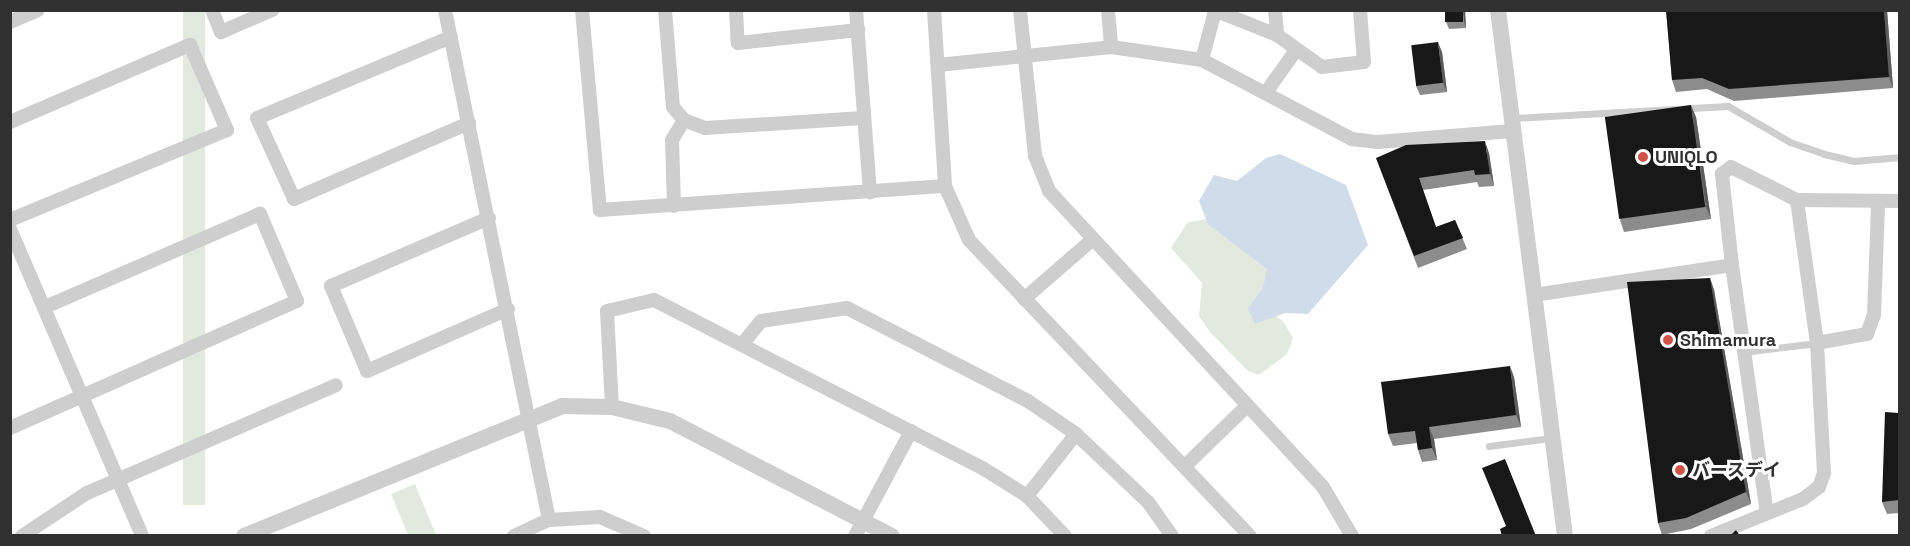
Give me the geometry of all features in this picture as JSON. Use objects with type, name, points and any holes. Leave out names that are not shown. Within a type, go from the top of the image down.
[{"type":"street","points":[[10,22],[38,10]]},
{"type":"street","points":[[212,10],[221,32],[272,10]]},
{"type":"street","points":[[446,10],[549,520]]},
{"type":"street","points":[[582,10],[600,210],[945,186]]},
{"type":"street","points":[[665,10],[673,106],[684,120],[705,128],[864,118]]},
{"type":"street","points":[[736,10],[738,43],[858,30]]},
{"type":"street","points":[[856,10],[870,192]]},
{"type":"street","points":[[934,10],[945,186],[969,240],[1250,536]]},
{"type":"street","points":[[1020,10],[1035,156],[1049,191],[1323,487],[1352,536]]},
{"type":"street","points":[[1108,10],[1111,47]]},
{"type":"street","points":[[1275,10],[1277,34]]},
{"type":"street","points":[[1202,60],[1214,11],[1277,34],[1322,67],[1364,62],[1360,10]]},
{"type":"street","points":[[1498,10],[1565,536]]},
{"type":"street","points":[[451,37],[257,118],[294,199],[469,123]]},
{"type":"street","points":[[10,122],[190,45],[227,130],[10,220]]},
{"type":"street","points":[[938,65],[1111,47],[1202,60],[1267,91],[1352,139],[1378,142],[1511,125]]},
{"type":"street","points":[[1267,91],[1296,50]]},
{"type":"street","points":[[674,206],[672,140],[684,120]]},
{"type":"street","points":[[1767,513],[1743,352],[1722,174],[1741,168],[1797,200],[1878,204],[1899,201]]},
{"type":"street","points":[[1711,536],[1803,499],[1822,480],[1826,448],[1817,343],[1797,200]]},
{"type":"street","points":[[1817,343],[1867,334],[1874,315],[1878,204]]},
{"type":"street","points":[[10,428],[82,393],[297,301],[260,214],[45,307]]},
{"type":"street","points":[[489,218],[331,286],[368,371],[508,309]]},
{"type":"street","points":[[10,230],[142,536]]},
{"type":"street","points":[[1024,299],[1093,239]]},
{"type":"street","points":[[1533,295],[1732,265]]},
{"type":"street","points":[[612,407],[607,311],[654,300],[744,342],[1027,496],[1065,536]]},
{"type":"street","points":[[744,342],[761,321],[847,308],[1028,401],[1077,434],[1148,502],[1172,536]]},
{"type":"street","points":[[22,536],[43,517],[118,480],[336,385]]},
{"type":"street","points":[[244,536],[529,416],[562,406],[612,407],[670,421],[859,528],[892,536]]},
{"type":"street","points":[[1185,466],[1247,406]]},
{"type":"street","points":[[859,528],[911,431]]},
{"type":"street","points":[[1027,496],[1077,434]]},
{"type":"street","points":[[514,536],[549,520],[600,517],[644,536]]},
{"type":"lane","points":[[1511,125],[1728,106],[1790,142],[1824,154],[1854,161],[1899,157]]},
{"type":"lane","points":[[1743,352],[1817,343]]},
{"type":"lane","points":[[1489,446],[1551,438]]},
{"type":"shaded area","points":[[183,11],[205,11],[205,505],[183,505]]},
{"type":"shaded area","points":[[1280,154],[1346,185],[1368,245],[1308,314],[1285,313],[1255,324],[1248,308],[1263,288],[1267,269],[1208,224],[1199,201],[1214,175],[1237,181],[1266,158]]},
{"type":"shaded area","points":[[1210,218],[1256,249],[1272,274],[1262,307],[1283,321],[1293,338],[1287,354],[1259,375],[1248,371],[1210,332],[1199,316],[1202,283],[1171,248],[1187,223]]},
{"type":"shaded area","points":[[415,484],[436,535],[408,535],[391,494]]},
{"type":"building","points":[[1445,10],[1463,10],[1463,22],[1445,22]]},
{"type":"building","points":[[1666,10],[1884,10],[1889,77],[1729,89],[1702,78],[1672,80]]},
{"type":"building","points":[[1438,42],[1443,83],[1416,86],[1411,45]]},
{"type":"building","points":[[1691,105],[1705,207],[1619,219],[1605,117]]},
{"type":"building","points":[[1485,141],[1490,174],[1475,175],[1474,170],[1419,178],[1436,227],[1455,220],[1463,238],[1414,256],[1376,158],[1406,145]]},
{"type":"building","points":[[1710,278],[1746,492],[1686,518],[1658,523],[1627,282]]},
{"type":"building","points":[[1510,366],[1516,415],[1429,427],[1432,448],[1418,450],[1415,431],[1388,434],[1381,382]]},
{"type":"building","points":[[1885,412],[1899,413],[1899,500],[1882,502]]},
{"type":"building","points":[[1505,459],[1536,536],[1502,536],[1500,529],[1506,526],[1482,468]]},
{"type":"building","points":[[1736,530],[1740,536],[1730,536]]},
{"type":"place","name":"UNIQLO","points":[[1643,157]]},
{"type":"place","name":"Shimamura","points":[[1668,340]]},
{"type":"place","name":"バースデイ","points":[[1680,470]]}]
